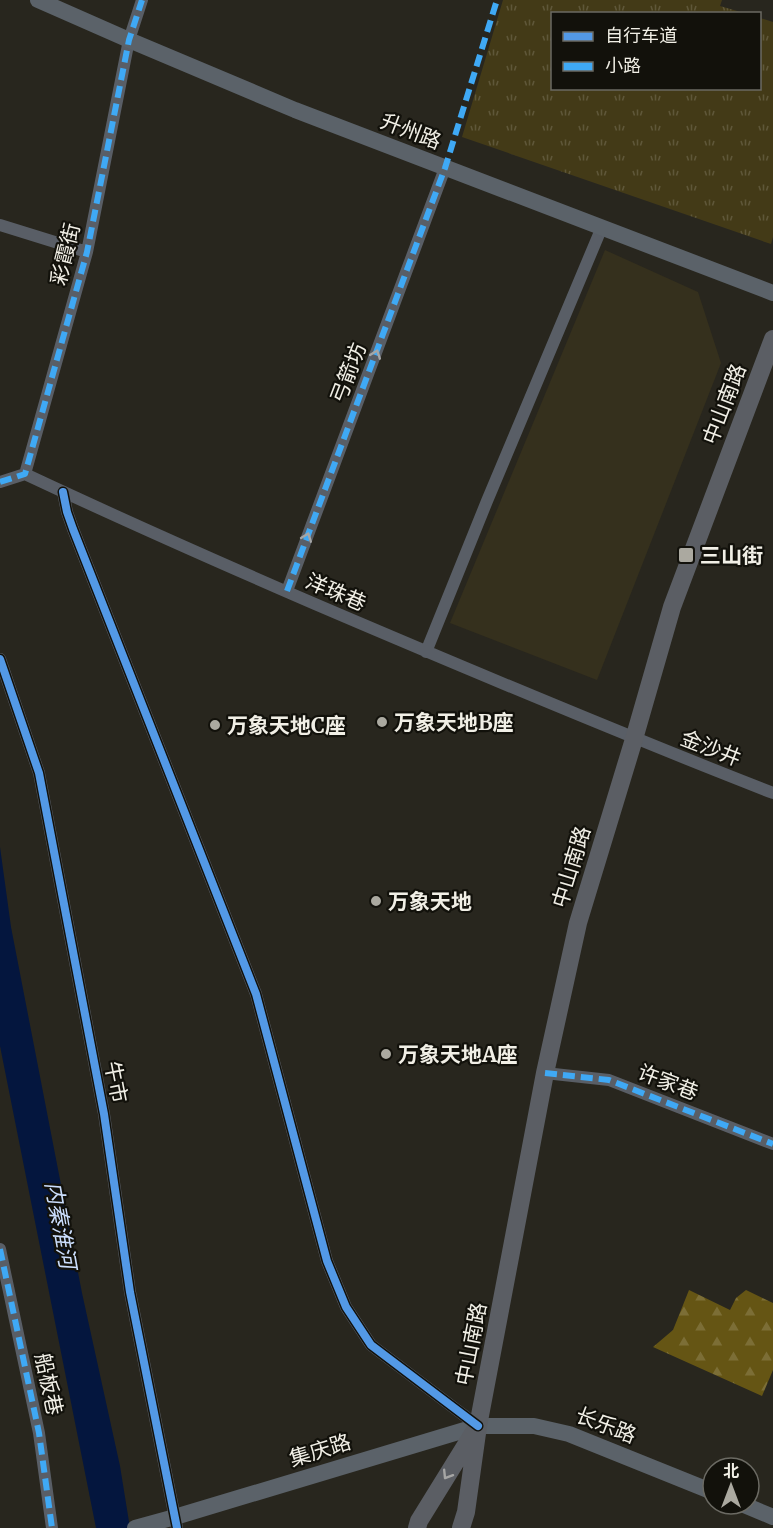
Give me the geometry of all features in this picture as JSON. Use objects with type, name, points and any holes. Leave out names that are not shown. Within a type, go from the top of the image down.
[{"type":"main road","name":"升州路","points":[[38,0],[295,110],[773,293]]},
{"type":"main road","name":"中山南路","points":[[462,1528],[478,1426],[545,1073],[578,922],[672,607],[773,339]]},
{"type":"main road","name":"中山南路","points":[[417,1528],[419,1521],[478,1426]]},
{"type":"main road","name":"长乐路","points":[[478,1426],[534,1426],[569,1434],[701,1487]]},
{"type":"main road","name":"集庆路","points":[[135,1528],[176,1523],[478,1426]]},
{"type":"street","name":"彩霞街","points":[[25,474],[87,252],[129,40],[142,0]]},
{"type":"street","name":"弓箭坊","points":[[287,591],[445,168]]},
{"type":"street","points":[[0,225],[87,252]]},
{"type":"street","points":[[426,652],[602,227]]},
{"type":"street","points":[[0,482],[25,474]]},
{"type":"street","name":"洋珠巷","points":[[25,474],[110,514],[426,652],[634,739]]},
{"type":"street","points":[[63,492],[73,529],[256,994],[327,1261],[346,1307],[371,1345],[478,1426]]},
{"type":"street","name":"牛市","points":[[0,659],[39,773],[104,1114],[130,1292],[176,1523]]},
{"type":"street","name":"金沙井","points":[[634,739],[773,793]]},
{"type":"street","name":"许家巷","points":[[545,1073],[609,1080],[773,1144]]},
{"type":"street","name":"船板巷","points":[[0,1249],[39,1432],[52,1528]]},
{"type":"shaded area","points":[[605,250],[698,292],[721,363],[597,680],[450,623]]},
{"type":"green space","points":[[503,0],[722,0],[720,6],[741,12],[551,12],[551,90],[761,90],[761,18],[773,22],[773,237],[771,244],[462,137]]},
{"type":"green space","points":[[689,1290],[730,1310],[736,1298],[746,1290],[773,1303],[773,1370],[762,1396],[653,1347],[673,1330]]},
{"type":"water","name":"内秦淮河","points":[[0,847],[11,927],[82,1293],[120,1466],[130,1528],[96,1528],[0,1046]]},
{"type":"marked path","points":[[0,482],[25,474],[87,252],[129,40],[142,0]]},
{"type":"marked path","points":[[287,591],[445,168],[497,0]]},
{"type":"marked path","points":[[545,1073],[609,1080],[773,1144]]},
{"type":"marked path","points":[[0,1249],[39,1433],[52,1528]]},
{"type":"cycle path","points":[[63,492],[73,529],[256,994],[327,1261],[346,1307],[371,1345],[478,1426]]},
{"type":"cycle path","points":[[0,659],[39,773],[104,1114],[130,1292],[177,1528]]},
{"type":"place","name":"三山街","points":[[686,555]]},
{"type":"place","name":"万象天地B座","points":[[382,722]]},
{"type":"place","name":"万象天地C座","points":[[215,725]]},
{"type":"place","name":"万象天地","points":[[376,901]]},
{"type":"place","name":"万象天地A座","points":[[386,1054]]}]
